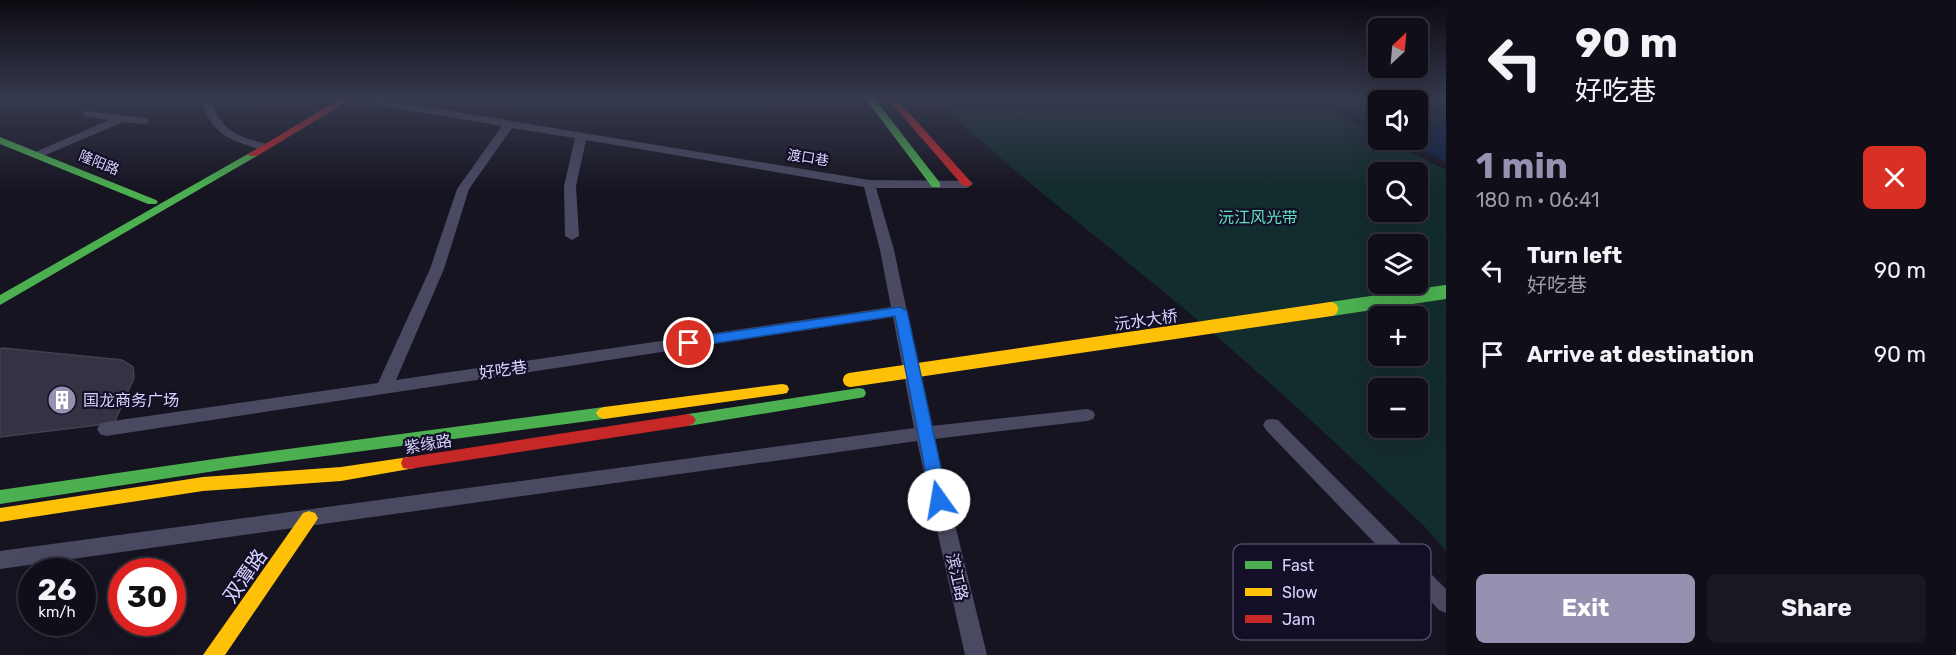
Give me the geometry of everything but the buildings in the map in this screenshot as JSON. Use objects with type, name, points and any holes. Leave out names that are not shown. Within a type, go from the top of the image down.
[{"type":"main road","points":[[0,301],[287,129]]},
{"type":"main road","points":[[0,287],[152,202],[292,129]]},
{"type":"main road","points":[[893,129],[936,185]]},
{"type":"main road","points":[[918,129],[967,184]]},
{"type":"main road","name":"隆阳路","points":[[0,140],[152,202]]},
{"type":"main road","name":"沅水大桥","points":[[844,380],[1446,292]]},
{"type":"main road","name":"沅水大桥","points":[[859,393],[1446,304]]},
{"type":"main road","name":"紫缘路","points":[[0,497],[240,461],[791,388]]},
{"type":"main road","name":"紫缘路","points":[[0,515],[203,484],[341,474],[859,393]]},
{"type":"main road","name":"双潭路","points":[[213,655],[309,518]]},
{"type":"street","points":[[37,155],[98,129]]},
{"type":"street","points":[[221,129],[227,136],[261,145]]},
{"type":"street","points":[[384,388],[437,269],[463,189],[505,129]]},
{"type":"street","name":"渡口巷","points":[[536,129],[869,184],[967,184]]},
{"type":"street","points":[[572,236],[570,186],[581,136]]},
{"type":"street","name":"滨江路","points":[[869,184],[878,207],[924,434],[976,655]]},
{"type":"street","name":"好吃巷","points":[[106,429],[900,311]]},
{"type":"street","points":[[0,560],[924,434],[1087,415]]},
{"type":"street","points":[[1272,424],[1389,544]]},
{"type":"street","points":[[1431,588],[1446,603]]},
{"type":"green space","name":"沅江风光带","points":[[967,129],[1365,129],[1368,130],[1368,150],[1407,150],[1446,170],[1446,551],[1424,526],[1296,407],[1164,292]]},
{"type":"water","points":[[1428,129],[1446,129],[1446,162],[1422,150],[1428,150]]},
{"type":"traffic: fast","points":[[893,129],[936,185]]},
{"type":"traffic: fast","points":[[0,140],[152,202]]},
{"type":"traffic: fast","points":[[0,301],[253,154]]},
{"type":"traffic: fast","points":[[1331,309],[1446,292]]},
{"type":"traffic: fast","points":[[688,420],[859,393]]},
{"type":"traffic: fast","points":[[0,497],[228,463],[604,413]]},
{"type":"traffic: slow","points":[[850,380],[1331,309]]},
{"type":"traffic: slow","points":[[604,413],[782,389]]},
{"type":"traffic: slow","points":[[0,515],[203,484],[341,474],[409,463]]},
{"type":"traffic: slow","points":[[213,655],[309,518]]},
{"type":"traffic: jam","points":[[253,154],[297,129]]},
{"type":"traffic: jam","points":[[918,129],[967,184]]},
{"type":"traffic: jam","points":[[409,463],[688,420]]},
{"type":"place","name":"国龙商务广场","points":[[62,400]]},
{"type":"route","points":[[689,343],[900,311],[939,500]]}]
